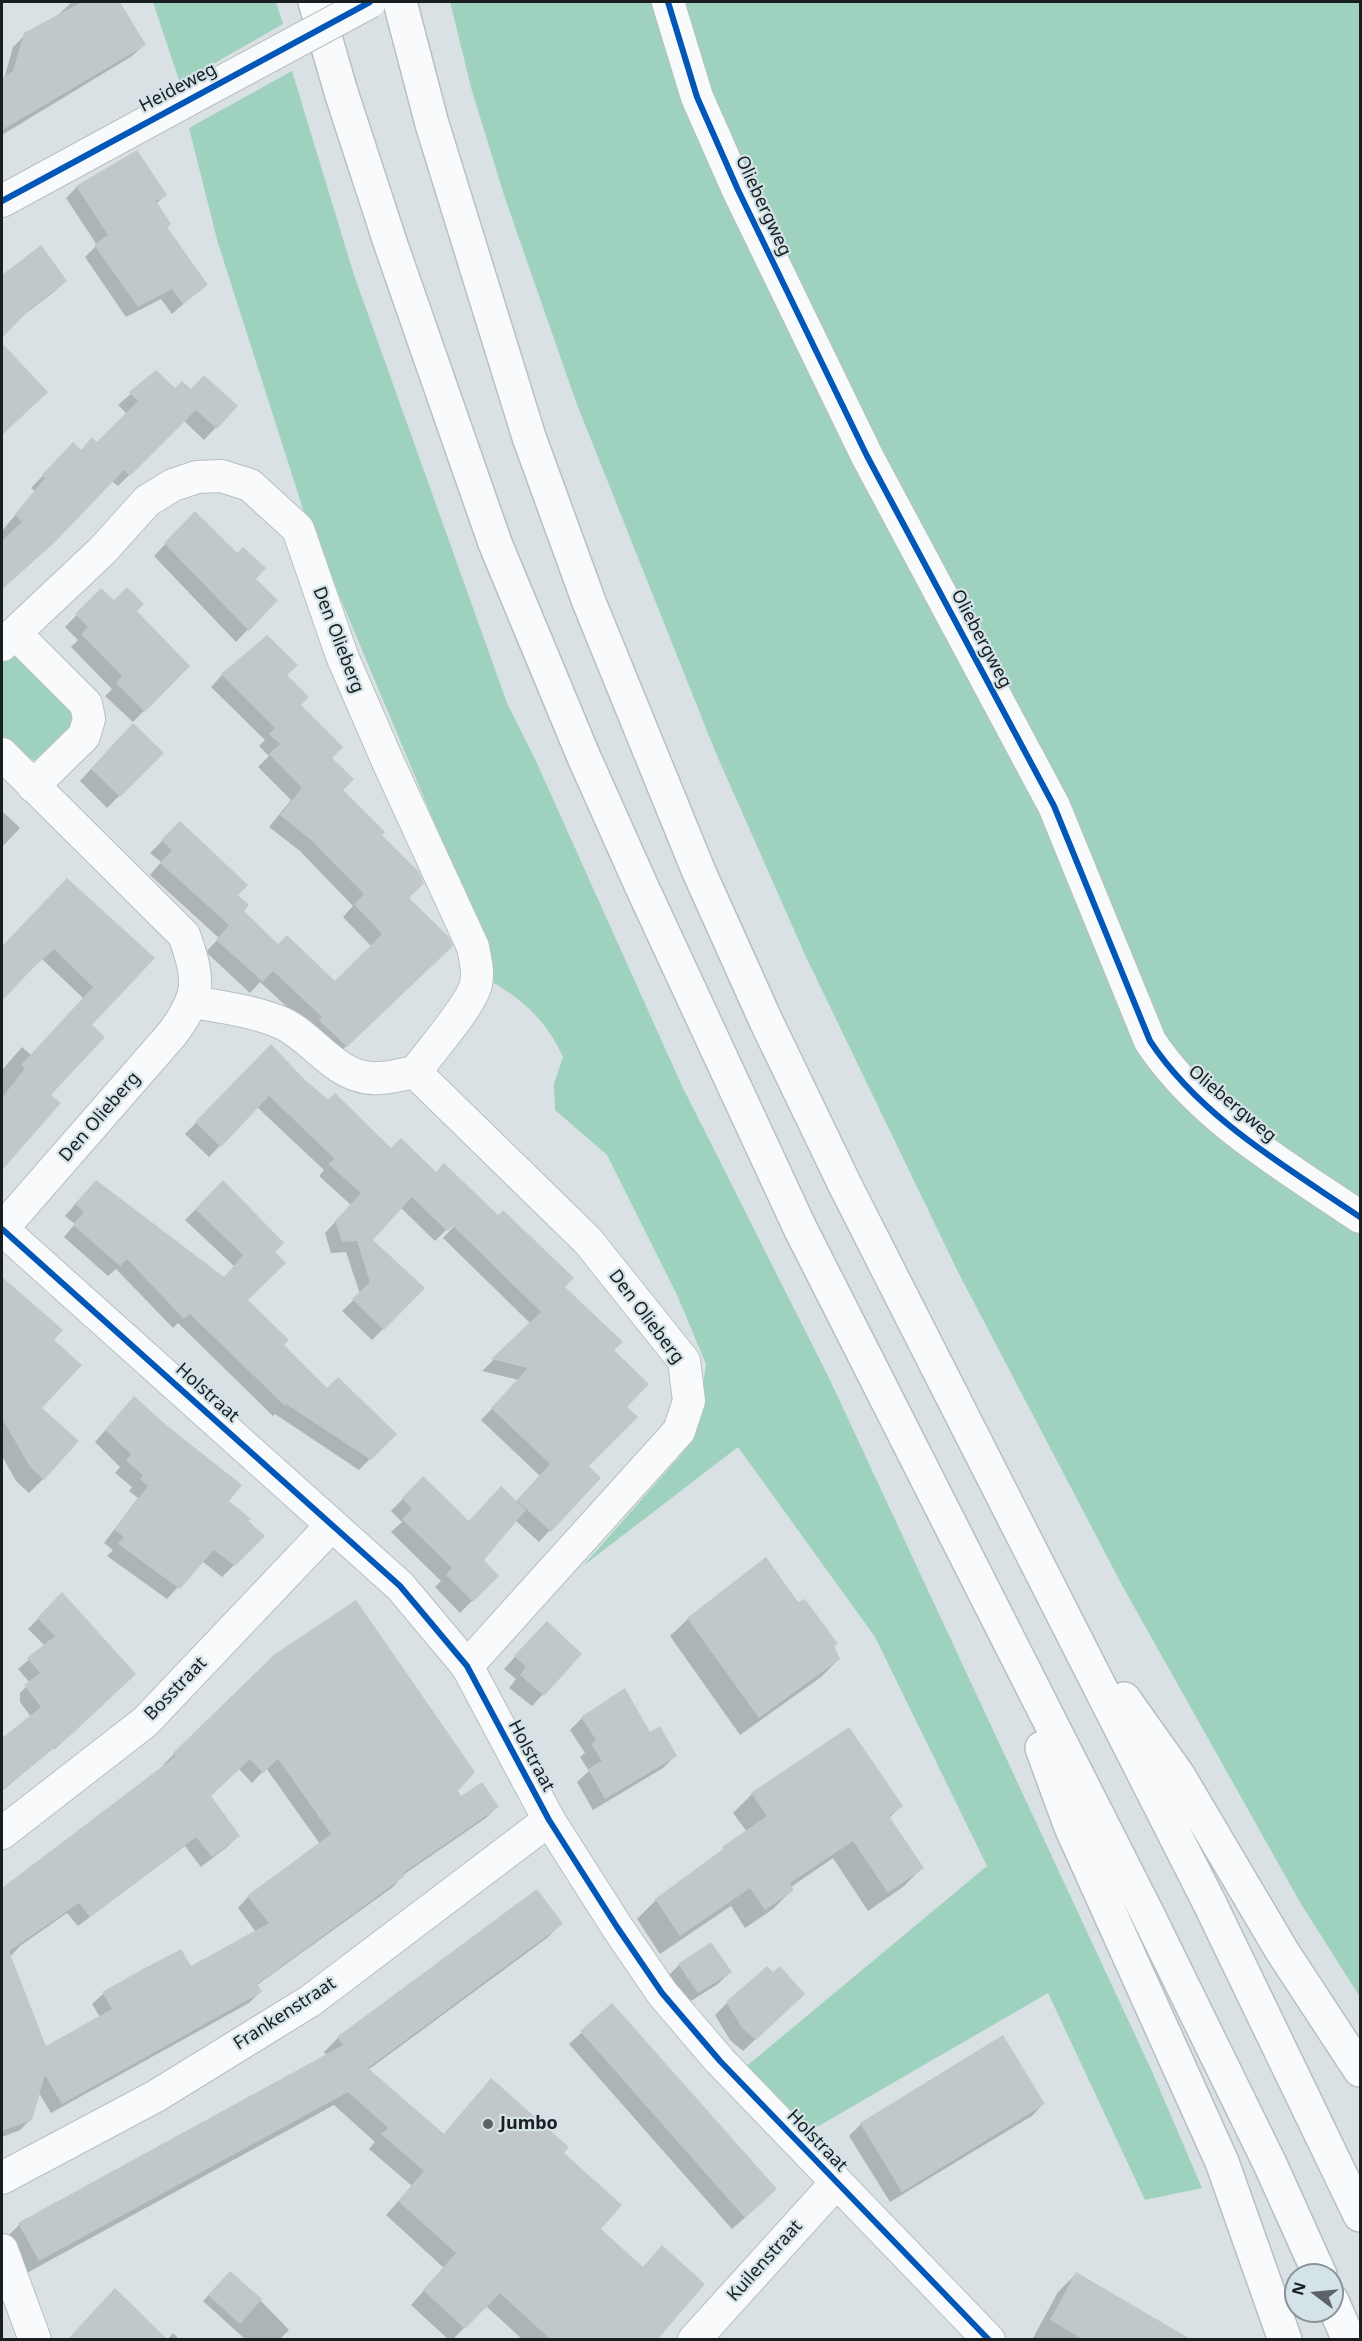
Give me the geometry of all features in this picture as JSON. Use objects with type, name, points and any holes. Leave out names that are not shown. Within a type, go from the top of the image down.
[{"type":"highway","points":[[315,2],[380,212],[495,543],[579,744],[689,990],[800,1228],[1147,1913],[1270,2164],[1315,2263]]},
{"type":"highway","points":[[400,2],[432,124],[528,437],[588,602],[699,872],[815,1123],[919,1335],[1210,1904],[1360,2215]]},
{"type":"highway","points":[[986,1598],[1071,1827],[1222,2162],[1285,2340]]},
{"type":"highway","points":[[1058,1608],[1178,1775],[1282,1951],[1360,2070]]},
{"type":"highway","points":[[1342,2323],[1349,2340]]},
{"type":"street","name":"Heideweg","points":[[2,201],[370,2]]},
{"type":"street","name":"Oliebergweg","points":[[668,2],[696,97],[738,190],[867,456],[1054,806],[1150,1041],[1167,1066],[1202,1103],[1271,1156],[1360,1217]]},
{"type":"street","name":"Den Olieberg","points":[[33,786],[84,736],[89,719],[86,704],[8,639],[102,550],[147,501],[173,484],[197,477],[221,476],[250,485],[298,529],[342,656],[473,947],[478,972],[476,986],[469,1000],[415,1072],[588,1242],[684,1361],[688,1401],[679,1431],[467,1666]]},
{"type":"street","name":"Den Olieberg","points":[[2,754],[184,935],[194,963],[196,985],[188,1014],[2,1229]]},
{"type":"street","points":[[193,1002],[237,1010],[281,1023],[300,1034],[336,1066],[351,1073],[377,1079],[415,1072]]},
{"type":"street","name":"Holstraat","points":[[2,1229],[400,1586],[467,1666],[549,1820],[617,1927],[663,1993],[720,2061],[989,2340]]},
{"type":"street","name":"Bosstraat","points":[[2,1833],[145,1722],[332,1525]]},
{"type":"street","name":"Frankenstraat","points":[[2,2178],[156,2096],[310,2001],[549,1820]]},
{"type":"street","name":"Kuilenstraat","points":[[694,2340],[836,2183]]},
{"type":"street","points":[[2,2250],[35,2340]]},
{"type":"green space","points":[[153,2],[276,2],[283,24],[180,83]]},
{"type":"green space","points":[[450,2],[1360,2],[1360,1997],[1301,1904],[1123,1587],[958,1272],[806,957],[715,751],[576,402],[505,198],[472,91]]},
{"type":"green space","points":[[292,71],[354,275],[507,703],[535,759],[682,1086],[830,1380],[1150,2067],[1202,2188],[1145,2200],[1048,1993],[805,2134],[743,2069],[987,1866],[875,1637],[738,1447],[583,1566],[680,1456],[697,1429],[706,1364],[677,1295],[607,1155],[555,1110],[554,1084],[563,1057],[557,1045],[542,1023],[525,1005],[492,982],[492,960],[303,509],[218,243],[189,128]]},
{"type":"green space","points":[[16,656],[75,709],[79,723],[38,761],[21,757],[2,737],[2,660]]},
{"type":"building","points":[[82,2],[120,2],[146,45],[2,130],[2,78],[13,71],[24,33]]},
{"type":"building","points":[[137,150],[167,195],[156,201],[171,224],[167,227],[208,285],[183,304],[172,289],[138,307],[94,245],[108,235],[76,186]]},
{"type":"building","points":[[41,245],[67,281],[29,310],[2,338],[2,275]]},
{"type":"building","points":[[2,343],[48,392],[2,435]]},
{"type":"building","points":[[156,370],[175,388],[182,381],[191,389],[204,375],[238,406],[217,429],[196,410],[130,476],[124,470],[54,543],[2,589],[2,541],[22,522],[15,514],[45,478],[42,475],[73,442],[81,450],[92,437],[97,442],[138,401],[129,392]]},
{"type":"building","points":[[195,511],[237,553],[243,547],[266,568],[256,579],[278,600],[249,631],[164,543]]},
{"type":"building","points":[[127,587],[144,604],[137,611],[190,666],[145,712],[116,683],[122,676],[81,634],[88,627],[75,614],[101,588],[114,600]]},
{"type":"building","points":[[267,635],[298,665],[287,675],[309,697],[301,705],[343,747],[332,758],[354,779],[343,790],[385,832],[382,835],[419,872],[424,883],[409,898],[449,937],[453,946],[347,1047],[319,1020],[322,1017],[273,971],[263,982],[216,940],[229,925],[160,863],[172,850],[161,840],[180,821],[248,885],[238,895],[249,905],[244,911],[278,944],[287,935],[335,981],[382,934],[354,904],[364,894],[311,840],[280,815],[302,788],[269,754],[280,744],[269,734],[275,728],[221,674]]},
{"type":"building","points":[[133,723],[164,753],[120,797],[91,769]]},
{"type":"building","points":[[67,878],[155,958],[92,1025],[105,1037],[51,1095],[61,1103],[2,1170],[2,1098],[25,1068],[21,1065],[93,987],[54,949],[2,1001],[2,946]]},
{"type":"building","points":[[271,1044],[303,1078],[328,1100],[335,1093],[391,1148],[401,1138],[436,1172],[444,1163],[498,1215],[503,1210],[574,1278],[565,1287],[623,1342],[614,1350],[649,1384],[627,1407],[638,1417],[589,1466],[601,1478],[551,1532],[517,1500],[550,1464],[491,1408],[528,1368],[491,1359],[541,1312],[453,1226],[447,1231],[412,1197],[373,1240],[425,1288],[384,1330],[352,1299],[370,1282],[357,1241],[342,1242],[335,1221],[361,1193],[328,1164],[335,1159],[269,1096],[221,1147],[195,1122]]},
{"type":"building","points":[[96,1180],[224,1277],[243,1255],[195,1209],[223,1180],[284,1243],[275,1252],[286,1263],[248,1300],[289,1340],[284,1345],[327,1388],[338,1377],[397,1434],[371,1460],[286,1404],[285,1406],[190,1314],[184,1319],[127,1259],[120,1266],[73,1225],[84,1212],[75,1204]]},
{"type":"building","points":[[2,1277],[63,1330],[54,1340],[82,1365],[42,1408],[79,1441],[44,1480],[30,1467],[2,1418]]},
{"type":"building","points":[[134,1396],[166,1425],[242,1485],[229,1501],[251,1519],[248,1521],[265,1536],[235,1566],[214,1550],[180,1589],[118,1544],[124,1537],[114,1530],[148,1486],[140,1479],[143,1475],[126,1461],[131,1454],[105,1430]]},
{"type":"building","points":[[423,1476],[469,1521],[501,1486],[526,1510],[484,1560],[499,1576],[473,1602],[446,1575],[452,1568],[402,1519],[412,1509],[402,1498]]},
{"type":"building","points":[[766,1557],[798,1602],[805,1599],[838,1644],[834,1646],[840,1659],[759,1718],[687,1618]]},
{"type":"building","points":[[62,1592],[136,1674],[72,1734],[2,1790],[2,1738],[41,1707],[24,1685],[40,1673],[27,1658],[55,1636],[37,1618]]},
{"type":"building","points":[[356,1600],[475,1772],[458,1791],[461,1796],[482,1782],[499,1807],[403,1873],[405,1876],[257,1984],[262,1992],[62,2104],[45,2075],[32,2120],[2,2131],[2,1888],[176,1756],[173,1753],[275,1654]],"holes":[[[250,1759],[263,1773],[278,1759],[331,1834],[247,1896],[269,1923],[191,1966],[181,1949],[143,1969],[102,1992],[112,2009],[46,2046],[9,1951],[79,1903],[90,1917],[196,1837],[212,1857],[240,1836],[211,1796]]]},
{"type":"building","points":[[547,1621],[582,1654],[544,1696],[520,1675],[526,1667],[514,1656]]},
{"type":"building","points":[[625,1688],[650,1732],[660,1726],[677,1756],[605,1799],[588,1769],[602,1761],[591,1744],[596,1740],[581,1717]]},
{"type":"building","points":[[849,1727],[903,1806],[889,1816],[924,1868],[888,1893],[853,1841],[790,1883],[794,1890],[765,1910],[750,1888],[680,1936],[655,1899],[723,1849],[722,1847],[767,1816],[751,1793]]},
{"type":"building","points":[[537,1889],[563,1924],[368,2068],[444,2134],[491,2078],[569,2147],[564,2153],[622,2205],[601,2229],[643,2267],[662,2245],[705,2284],[657,2340],[551,2340],[500,2293],[465,2329],[423,2290],[456,2253],[398,2201],[424,2171],[381,2134],[388,2128],[348,2092],[39,2261],[18,2223],[343,2045],[337,2037]]},
{"type":"building","points":[[711,1942],[732,1972],[698,1993],[678,1964]]},
{"type":"building","points":[[767,1966],[773,1972],[780,1966],[805,1994],[756,2040],[742,2028],[726,2002]]},
{"type":"building","points":[[612,2003],[777,2189],[745,2218],[580,2031]]},
{"type":"building","points":[[1003,2035],[1045,2104],[902,2192],[860,2123]]},
{"type":"building","points":[[230,2271],[262,2299],[240,2324],[208,2295]]},
{"type":"building","points":[[1076,2272],[1192,2340],[1084,2340],[1050,2320]]},
{"type":"building","points":[[115,2288],[168,2340],[67,2340]]},
{"type":"cycle path","points":[[2,201],[370,2]]},
{"type":"cycle path","points":[[668,2],[697,97],[738,190],[867,456],[1054,806],[1150,1041],[1171,1069],[1219,1117],[1274,1159],[1360,1217]]},
{"type":"cycle path","points":[[2,1229],[400,1586],[467,1666],[549,1820],[662,1993],[720,2061],[989,2340]]},
{"type":"place","name":"Jumbo","points":[[488,2124]]}]
